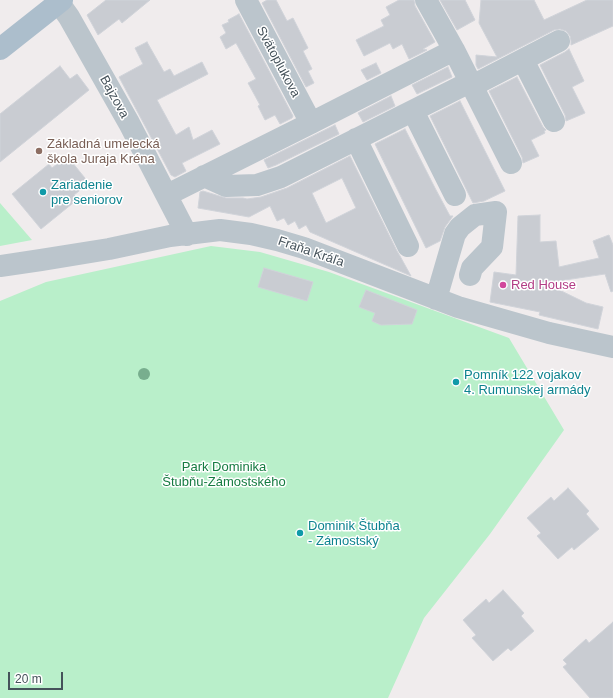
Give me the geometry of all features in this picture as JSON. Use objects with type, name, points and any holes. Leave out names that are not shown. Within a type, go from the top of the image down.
[{"type":"main road","points":[[0,49],[60,2]]},
{"type":"street","name":"Svätoplukova","points":[[246,0],[311,123]]},
{"type":"street","points":[[426,0],[454,50],[511,163]]},
{"type":"street","name":"Bajzova","points":[[60,2],[128,123],[187,235]]},
{"type":"street","points":[[204,176],[226,186],[257,185],[281,176],[413,111],[523,60],[559,41]]},
{"type":"street","points":[[167,195],[454,50]]},
{"type":"street","points":[[523,60],[554,121]]},
{"type":"street","points":[[413,111],[455,195]]},
{"type":"street","points":[[356,139],[408,246]]},
{"type":"street","points":[[436,299],[455,234],[460,227],[475,215],[496,212],[492,247],[472,268],[470,275]]},
{"type":"street","name":"Fraňa Kráľa","points":[[0,266],[94,252],[170,236],[220,230],[251,234],[304,248],[458,308],[549,333],[613,347]]},
{"type":"green space","points":[[0,203],[32,240],[0,246]]},
{"type":"green space","name":"Park Dominika Štubňu-Zámostského","points":[[211,246],[260,252],[329,272],[509,338],[564,430],[490,534],[424,618],[388,698],[0,698],[0,301],[46,282]]},
{"type":"building","points":[[106,0],[150,0],[122,23],[119,19],[98,35],[87,15]]},
{"type":"building","points":[[267,0],[276,0],[287,21],[293,18],[308,48],[303,51],[312,69],[308,71],[314,83],[306,87],[262,3]]},
{"type":"building","points":[[399,0],[414,0],[415,6],[435,42],[423,49],[427,50],[409,59],[402,44],[393,49],[390,43],[364,56],[356,40],[384,26],[381,20],[390,15],[386,7]]},
{"type":"building","points":[[440,0],[465,0],[475,20],[457,30]]},
{"type":"building","points":[[481,0],[534,0],[544,20],[587,0],[613,0],[613,26],[571,45],[570,36],[566,31],[560,29],[554,30],[478,69],[476,65],[476,55],[497,57],[479,23]]},
{"type":"building","points":[[239,14],[293,116],[280,124],[275,115],[265,120],[258,106],[260,105],[248,83],[256,79],[236,43],[226,49],[220,37],[226,33],[222,25],[229,22],[228,20]]},
{"type":"building","points":[[147,42],[164,72],[170,69],[174,76],[202,62],[208,74],[157,100],[176,135],[189,127],[193,140],[212,130],[220,144],[182,163],[186,171],[175,177],[171,175],[119,77],[143,64],[135,48]]},
{"type":"building","points":[[569,49],[584,81],[572,87],[585,113],[566,121],[565,115],[540,65]]},
{"type":"building","points":[[376,63],[381,73],[367,80],[361,70]]},
{"type":"building","points":[[60,66],[70,79],[77,74],[89,90],[0,162],[0,114]]},
{"type":"building","points":[[448,67],[452,77],[417,94],[412,85]]},
{"type":"building","points":[[517,77],[546,130],[544,131],[545,133],[531,140],[539,156],[523,163],[522,157],[489,91]]},
{"type":"building","points":[[391,96],[395,106],[363,122],[358,113]]},
{"type":"building","points":[[460,101],[505,191],[484,201],[473,203],[430,116]]},
{"type":"building","points":[[335,125],[339,134],[268,168],[264,160]]},
{"type":"building","points":[[405,129],[450,216],[453,216],[445,227],[440,241],[426,248],[375,144]]},
{"type":"building","name":"Zariadenie pre seniorov","points":[[67,156],[89,183],[74,195],[78,199],[41,229],[12,194],[49,164],[52,168]]},
{"type":"building","points":[[350,156],[411,276],[310,232],[306,225],[299,229],[295,221],[288,225],[284,218],[277,221],[270,206],[249,217],[198,208],[200,192],[203,191],[226,198],[247,199],[261,197],[287,188]],"holes":[[[342,178],[356,208],[326,223],[312,193]]]},
{"type":"building","points":[[540,215],[540,242],[556,241],[559,267],[599,258],[593,241],[609,235],[613,245],[613,291],[611,292],[605,274],[545,283],[586,303],[603,307],[598,329],[539,315],[540,312],[490,302],[494,272],[516,275],[518,216]]},
{"type":"building","points":[[264,268],[313,282],[307,301],[258,287]]},
{"type":"building","points":[[366,290],[417,310],[412,324],[381,325],[372,321],[375,313],[359,307]]},
{"type":"building","points":[[568,488],[589,511],[586,514],[599,529],[574,550],[572,547],[558,559],[537,536],[541,533],[527,518],[551,497],[554,501]]},
{"type":"building","points":[[503,590],[524,613],[521,616],[534,631],[511,651],[508,648],[493,661],[472,638],[476,635],[463,620],[486,599],[489,603]]},
{"type":"building","points":[[613,622],[613,698],[590,698],[563,667],[567,664],[563,660],[586,639],[589,643]]},
{"type":"place","name":"Základná umelecká škola Juraja Kréna","points":[[39,151]]},
{"type":"place","name":"Zariadenie pre seniorov","points":[[43,192]]},
{"type":"place","name":"Red House","points":[[503,285]]},
{"type":"place","name":"Pomník 122 vojakov 4. Rumunskej armády","points":[[456,382]]},
{"type":"place","name":"Dominik Štubňa - Zámostský","points":[[300,533]]}]
